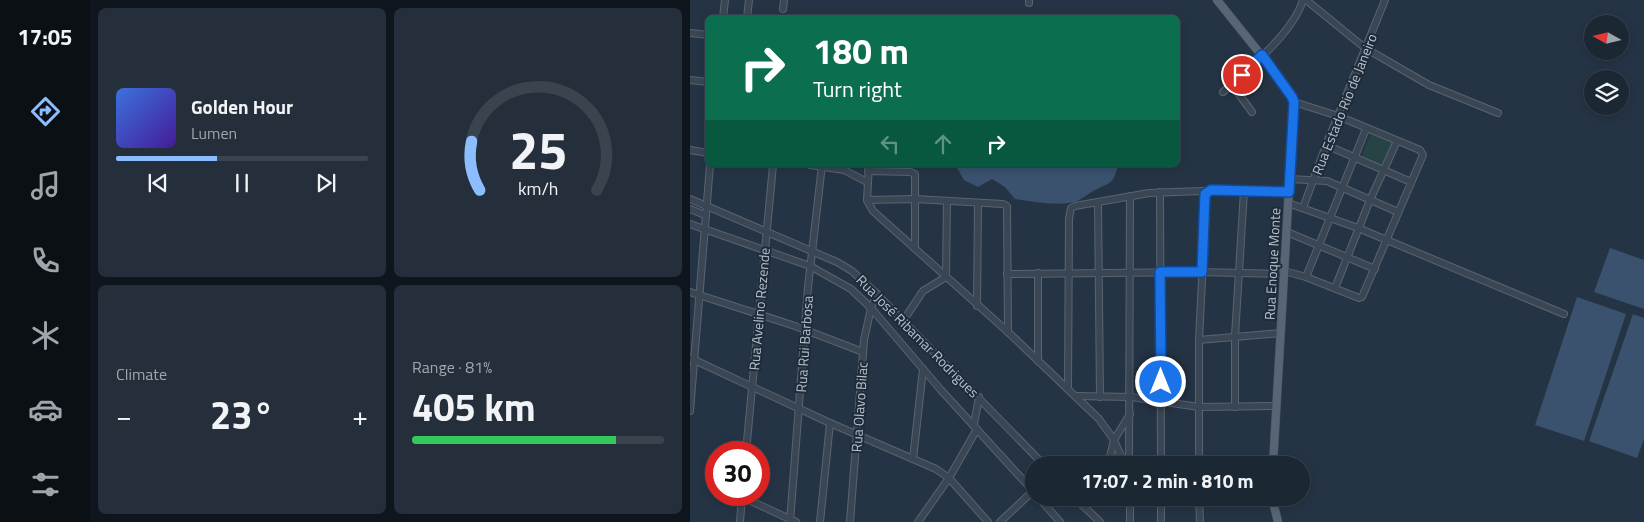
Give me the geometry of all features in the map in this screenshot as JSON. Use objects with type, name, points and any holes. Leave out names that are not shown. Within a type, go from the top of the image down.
[{"type":"main road","points":[[1217,0],[1286,86],[1294,102]]},
{"type":"main road","name":"Rua Enoque Monte","points":[[1273,456],[1294,102]]},
{"type":"main road","points":[[1274,506],[1278,522]]},
{"type":"street","points":[[723,15],[724,0]]},
{"type":"street","points":[[748,15],[749,0]]},
{"type":"street","points":[[783,9],[784,0]]},
{"type":"street","points":[[1223,92],[1262,55],[1291,22],[1305,0],[1365,48],[1429,85],[1498,113]]},
{"type":"street","name":"Rua Estado Rio de Janeiro","points":[[1303,208],[1326,145],[1385,0]]},
{"type":"street","points":[[690,34],[705,34]]},
{"type":"street","points":[[690,80],[705,82]]},
{"type":"street","points":[[1232,85],[1252,112]]},
{"type":"street","points":[[1007,274],[1284,272],[1306,277],[1361,298],[1388,241],[1398,212],[1423,154],[1420,150],[1338,116],[1294,102]]},
{"type":"street","points":[[1306,277],[1366,129]]},
{"type":"street","points":[[1335,288],[1358,228],[1397,141]]},
{"type":"street","points":[[1326,145],[1411,182]]},
{"type":"street","points":[[690,150],[705,152]]},
{"type":"street","points":[[690,411],[692,358],[710,167]]},
{"type":"street","name":"Rua Avelino Rezende","points":[[747,441],[773,167]]},
{"type":"street","name":"Rua Rui Barbosa","points":[[792,521],[810,266],[822,167]]},
{"type":"street","points":[[828,167],[844,170],[867,182]]},
{"type":"street","points":[[915,248],[916,178],[914,172],[869,168],[867,200],[882,220],[1008,332],[1076,396],[1099,419],[1114,440],[1121,456]]},
{"type":"street","points":[[1290,179],[1327,181],[1398,212]]},
{"type":"street","points":[[1205,194],[1211,190],[1289,192]]},
{"type":"street","points":[[1068,389],[1069,211],[1075,206],[1160,192],[1200,191],[1205,194]]},
{"type":"street","points":[[1235,407],[1235,336],[1244,191]]},
{"type":"street","points":[[1160,192],[1161,456]]},
{"type":"street","points":[[1199,456],[1199,340],[1205,194]]},
{"type":"street","points":[[1129,456],[1131,414],[1130,196]]},
{"type":"street","name":"Rua José Ribamar Rodrigues","points":[[690,199],[847,267],[877,294],[1035,456]]},
{"type":"street","points":[[867,200],[915,199],[1003,204],[1008,208],[1008,332]]},
{"type":"street","points":[[946,201],[946,277]]},
{"type":"street","points":[[1098,202],[1100,397]]},
{"type":"street","points":[[977,306],[978,203]]},
{"type":"street","points":[[1288,203],[1358,228],[1564,314]]},
{"type":"street","points":[[690,209],[705,215]]},
{"type":"street","points":[[690,224],[810,266],[841,282],[871,308],[923,369],[1025,482]]},
{"type":"street","points":[[1287,232],[1375,269]]},
{"type":"street","points":[[1038,273],[1038,362]]},
{"type":"street","points":[[903,322],[923,291],[946,277]]},
{"type":"street","points":[[690,292],[805,329],[863,352]]},
{"type":"street","name":"Rua Olavo Bilac","points":[[850,522],[866,326],[877,294]]},
{"type":"street","points":[[1199,340],[1281,333]]},
{"type":"street","points":[[692,358],[830,423],[936,469],[949,478],[988,522]]},
{"type":"street","points":[[913,459],[923,369]]},
{"type":"street","points":[[1076,396],[1131,397],[1199,407],[1276,406]]},
{"type":"street","points":[[918,522],[949,478],[976,427],[979,397]]},
{"type":"street","points":[[1110,456],[1114,440],[1131,414]]},
{"type":"street","points":[[820,522],[830,423]]},
{"type":"street","points":[[1000,522],[1025,500]]},
{"type":"street","points":[[740,522],[741,506]]},
{"type":"street","points":[[761,506],[792,521]]},
{"type":"street","points":[[1047,506],[1060,522]]},
{"type":"street","points":[[1083,506],[1100,522]]},
{"type":"street","points":[[1130,506],[1130,522]]},
{"type":"street","points":[[1161,506],[1161,522]]},
{"type":"street","points":[[1200,506],[1200,522]]},
{"type":"green space","points":[[1370,134],[1394,143],[1384,167],[1361,158]]},
{"type":"water","points":[[1117,167],[1110,182],[1077,201],[1063,204],[1015,199],[1005,187],[992,179],[978,187],[964,180],[957,168]]},
{"type":"water","points":[[1610,248],[1644,260],[1644,309],[1594,292]]},
{"type":"water","points":[[1577,297],[1626,314],[1584,441],[1535,425]]},
{"type":"water","points":[[1633,314],[1644,318],[1644,439],[1637,458],[1589,441]]},
{"type":"route","points":[[1161,382],[1160,272],[1202,272],[1205,194],[1211,190],[1289,192],[1294,102],[1292,97],[1286,86],[1262,55],[1242,75]]}]
